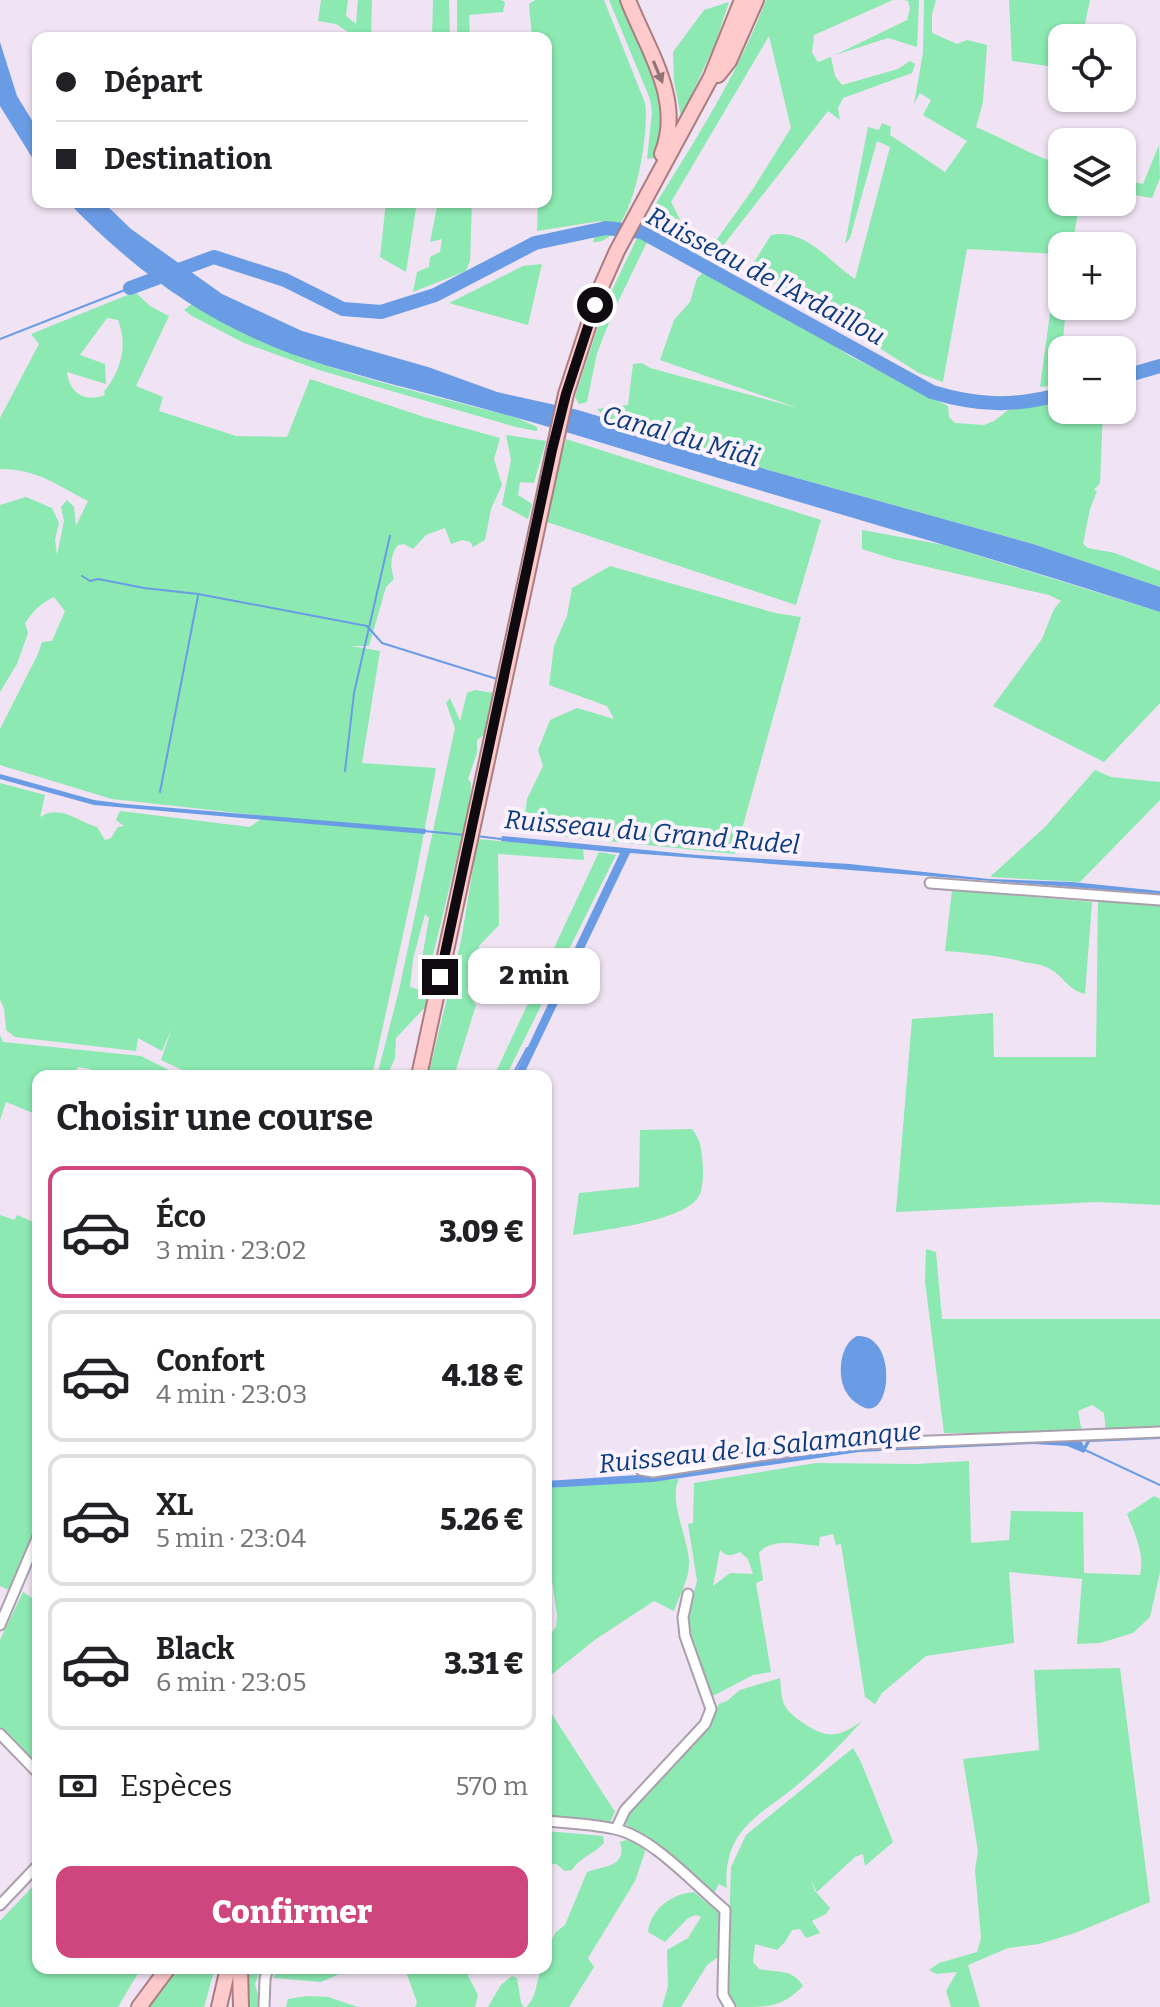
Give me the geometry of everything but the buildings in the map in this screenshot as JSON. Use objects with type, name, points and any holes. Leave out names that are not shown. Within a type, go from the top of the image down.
[{"type":"highway","points":[[420,1070],[566,394],[590,322],[667,142],[670,116],[666,90],[628,0]]},
{"type":"highway","points":[[633,223],[711,77],[745,0]]},
{"type":"highway","points":[[715,79],[745,0]]},
{"type":"highway","points":[[633,223],[715,79],[729,61],[756,0]]},
{"type":"highway","points":[[139,2007],[164,1974]]},
{"type":"highway","points":[[219,2007],[227,1974]]},
{"type":"highway","points":[[240,1974],[241,2007]]},
{"type":"street","points":[[930,883],[1160,900]]},
{"type":"street","points":[[641,1470],[653,1472],[832,1445],[1160,1432]]},
{"type":"street","points":[[0,1625],[32,1550]]},
{"type":"street","points":[[616,1829],[625,1810],[709,1716],[711,1709],[685,1636],[683,1617],[688,1594]]},
{"type":"street","points":[[0,1734],[32,1767]]},
{"type":"street","points":[[552,1822],[616,1829],[650,1846],[725,1910],[723,1995],[730,2007]]},
{"type":"street","points":[[0,1905],[32,1871]]},
{"type":"street","points":[[264,2007],[267,1974]]},
{"type":"green space","points":[[321,0],[348,0],[346,16],[356,24],[358,0],[372,0],[371,32],[348,32],[336,24],[318,21]]},
{"type":"green space","points":[[433,0],[449,0],[450,32],[432,32]]},
{"type":"green space","points":[[457,0],[505,2],[503,12],[469,15],[470,32],[457,32]]},
{"type":"green space","points":[[535,0],[604,0],[645,103],[645,138],[636,185],[619,226],[607,238],[593,242],[595,235],[606,225],[600,221],[537,231],[538,208],[552,208],[552,32],[531,32],[529,4]]},
{"type":"green space","points":[[609,0],[620,0],[658,97],[659,137],[654,158],[647,159],[652,112],[650,99]]},
{"type":"green space","points":[[766,0],[893,0],[814,35],[812,53],[818,62],[831,57],[835,76],[842,85],[898,69],[910,61],[915,64],[912,73],[843,98],[838,108],[840,120],[828,111],[722,247],[715,242],[791,128],[769,36],[671,202],[692,243],[702,250],[697,254],[644,223],[726,87]]},
{"type":"green space","points":[[904,0],[919,0],[917,47],[888,38],[835,55],[907,20],[910,9],[908,1]]},
{"type":"green space","points":[[924,0],[936,0],[932,33],[957,44],[967,40],[987,45],[983,102],[976,127],[1048,160],[1048,216],[1077,216],[1075,232],[1048,232],[1048,253],[967,249],[943,382],[919,373],[848,326],[748,272],[771,235],[784,234],[806,241],[855,279],[890,147],[877,141],[850,238],[845,244],[868,127],[879,130],[882,123],[891,127],[890,135],[945,172],[967,141],[923,115],[931,100],[920,93],[914,104],[923,53]]},
{"type":"green space","points":[[1009,0],[1090,0],[1085,24],[1048,24],[1048,66],[1012,61]]},
{"type":"green space","points":[[729,2],[715,44],[681,117],[674,81],[673,52],[704,10]]},
{"type":"green space","points":[[1159,145],[1160,178],[1152,198],[1136,195],[1136,182],[1143,184]]},
{"type":"green space","points":[[385,208],[416,208],[406,272],[380,257]]},
{"type":"green space","points":[[437,208],[472,208],[470,261],[466,271],[413,292],[417,272],[429,267],[430,257],[440,252],[442,239],[430,242]]},
{"type":"green space","points":[[638,236],[648,240],[597,353],[587,402],[579,404],[575,397],[605,305]]},
{"type":"green space","points":[[542,264],[528,325],[449,303],[523,266]]},
{"type":"green space","points":[[706,270],[775,306],[850,356],[948,406],[949,417],[955,423],[984,425],[1008,410],[1048,405],[1048,424],[1102,424],[1100,483],[1094,490],[1097,491],[1083,544],[1160,571],[1160,587],[1033,544],[768,470],[607,419],[597,409],[628,405],[633,364],[642,363],[650,368],[798,408],[660,360],[674,320],[690,302],[697,278]]},
{"type":"green space","points":[[135,292],[150,306],[169,316],[136,386],[163,397],[159,411],[236,436],[287,437],[310,379],[424,417],[500,438],[494,459],[502,485],[491,509],[485,540],[473,547],[470,542],[462,540],[451,544],[445,528],[426,535],[413,549],[404,544],[398,545],[392,561],[394,579],[386,587],[369,646],[351,646],[380,651],[362,763],[436,768],[373,1070],[182,1070],[161,1060],[172,1028],[162,1051],[138,1038],[136,1051],[15,1037],[6,1030],[0,1000],[0,783],[45,795],[40,817],[55,812],[69,815],[97,827],[105,840],[111,838],[118,827],[124,826],[116,820],[120,811],[250,827],[265,816],[112,799],[0,765],[0,729],[42,642],[52,641],[65,611],[54,597],[31,615],[25,623],[28,633],[17,664],[0,692],[0,505],[26,497],[52,508],[59,523],[55,540],[57,555],[64,521],[61,507],[67,500],[74,507],[76,526],[88,501],[36,475],[0,469],[0,418],[39,344],[31,334]],"holes":[[[107,318],[118,320],[121,358],[105,395],[91,398],[79,394],[71,386],[67,372],[106,384],[105,364],[80,355]]]},
{"type":"green space","points":[[192,304],[268,344],[308,359],[391,385],[517,418],[537,427],[537,431],[319,370],[244,343],[184,310]]},
{"type":"green space","points":[[1049,320],[1065,320],[1063,336],[1048,336],[1048,386],[1040,387]]},
{"type":"green space","points":[[506,435],[546,441],[534,483],[520,482],[518,495],[532,504],[528,519],[502,505],[511,460]]},
{"type":"green space","points":[[566,439],[821,520],[796,605],[544,521]]},
{"type":"green space","points":[[862,530],[944,545],[1160,612],[1160,703],[1104,762],[993,706],[1042,639],[1054,609],[1061,601],[1049,595],[862,549]]},
{"type":"green space","points":[[610,566],[775,613],[801,617],[735,854],[507,831],[513,813],[525,815],[527,799],[543,766],[538,750],[550,720],[577,708],[614,719],[607,706],[549,685],[554,646],[567,616],[572,588]]},
{"type":"green space","points":[[475,690],[493,693],[485,734],[477,740],[477,753],[468,779],[471,783],[470,803],[425,988],[418,981],[429,918],[425,914],[413,959],[410,987],[427,992],[428,1004],[396,1038],[395,1058],[390,1070],[379,1070],[399,990],[455,728],[446,703],[450,698],[460,721],[467,693]]},
{"type":"green space","points":[[1095,770],[1111,777],[1160,782],[1160,800],[1080,882],[990,877],[1045,827]]},
{"type":"green space","points":[[478,839],[583,849],[584,860],[498,854],[499,925],[479,946],[467,993],[476,1005],[456,1070],[429,1070],[461,941]]},
{"type":"green space","points":[[599,852],[616,855],[509,1070],[497,1070]]},
{"type":"green space","points":[[952,890],[1092,902],[1085,994],[1043,966],[945,951]]},
{"type":"green space","points":[[1098,901],[1160,904],[1160,1205],[1096,1202],[896,1212],[912,1019],[993,1013],[994,1057],[1096,1057]]},
{"type":"green space","points":[[0,1035],[3,1042],[141,1056],[169,1070],[91,1070],[78,1067],[76,1070],[32,1070],[32,1113],[6,1102],[0,1120]]},
{"type":"green space","points":[[692,1129],[700,1143],[703,1163],[702,1185],[697,1199],[674,1214],[657,1219],[573,1235],[579,1193],[639,1187],[640,1130]]},
{"type":"green space","points":[[0,1215],[14,1220],[17,1215],[32,1221],[32,1546],[11,1591],[0,1586]]},
{"type":"green space","points":[[926,1249],[936,1252],[942,1319],[1160,1319],[1160,1426],[1106,1433],[1104,1413],[1092,1405],[1078,1411],[1082,1433],[944,1433],[925,1281]]},
{"type":"green space","points":[[969,1461],[971,1543],[1009,1540],[1011,1511],[1083,1512],[1084,1573],[1140,1575],[1140,1552],[1127,1514],[1154,1496],[1160,1499],[1160,1572],[1150,1617],[1133,1633],[1100,1643],[1077,1644],[1082,1579],[1009,1572],[1014,1643],[926,1656],[882,1693],[875,1704],[865,1697],[841,1544],[836,1545],[833,1534],[820,1537],[819,1546],[779,1543],[759,1553],[763,1580],[756,1583],[771,1672],[753,1675],[711,1697],[689,1634],[687,1618],[697,1581],[688,1524],[693,1523],[694,1483],[816,1463]],"holes":[[[720,1550],[729,1555],[740,1552],[748,1559],[753,1574],[730,1573],[713,1586]]]},
{"type":"green space","points":[[679,1479],[676,1497],[689,1567],[674,1611],[654,1601],[596,1639],[552,1674],[552,1632],[556,1627],[557,1615],[552,1581],[552,1488]]},
{"type":"green space","points":[[23,1592],[32,1598],[32,1763],[0,1730],[0,1640]]},
{"type":"green space","points":[[1120,1668],[1150,1902],[1075,1933],[1039,1944],[1008,1948],[968,1965],[980,2007],[951,2007],[946,1991],[957,1972],[936,1974],[929,1970],[939,1963],[977,1952],[981,1938],[975,1870],[978,1851],[963,1759],[1039,1750],[1034,1670]]},
{"type":"green space","points":[[780,1678],[786,1707],[811,1728],[832,1734],[846,1731],[862,1721],[813,1771],[741,1832],[729,1857],[727,1888],[719,1884],[713,1895],[661,1849],[625,1824],[626,1815],[703,1732],[719,1704],[740,1690]]},
{"type":"green space","points":[[552,1714],[615,1812],[609,1824],[552,1817]]},
{"type":"green space","points":[[853,1748],[893,1842],[865,1866],[863,1854],[855,1857],[817,1892],[811,1881],[815,1891],[830,1908],[826,1914],[812,1921],[820,1933],[806,1938],[800,1929],[792,1930],[777,1950],[755,1944],[753,1962],[759,1969],[789,1974],[803,1986],[782,2002],[737,2007],[727,1994],[731,1867],[746,1835]]},
{"type":"green space","points":[[552,1832],[603,1836],[604,1843],[572,1870],[565,1871],[552,1864]]},
{"type":"green space","points":[[627,1840],[642,1845],[645,1852],[635,1881],[588,1958],[594,1967],[569,2007],[526,2007],[533,1999],[540,1974],[552,1974],[552,1939],[565,1925],[587,1872],[617,1861],[622,1850],[620,1842]]},
{"type":"green space","points":[[32,1887],[32,1974],[137,1974],[118,2007],[0,2007],[0,1921]]},
{"type":"green space","points":[[694,1892],[719,1913],[718,1957],[707,1965],[681,2007],[662,2007],[668,1987],[667,1950],[688,1938],[701,1917],[688,1918],[665,1942],[648,1932],[650,1924],[653,1916],[670,1899]]},
{"type":"green space","points":[[171,1974],[213,1974],[204,2007],[149,2007]]},
{"type":"green space","points":[[246,1974],[259,1974],[255,1984],[261,2007],[245,2007]]},
{"type":"green space","points":[[275,1974],[339,1974],[321,1982],[274,1978]]},
{"type":"green space","points":[[407,1974],[467,1974],[478,1995],[475,2007],[415,2007],[417,2002]]},
{"type":"green space","points":[[512,1976],[517,1978],[524,2007],[488,2007],[501,1985]]},
{"type":"green space","points":[[328,1997],[358,2007],[286,2007],[288,1999]]},
{"type":"water","points":[[0,42],[17,96],[32,120],[32,157],[0,106]]},
{"type":"water","points":[[74,208],[109,208],[131,229],[222,294],[302,331],[428,367],[497,392],[578,410],[768,470],[1033,544],[1160,587],[1160,612],[576,435],[291,354],[206,313],[156,280],[110,243]]},
{"type":"water","points":[[0,774],[94,800],[426,829],[425,834],[94,805],[0,779]]},
{"type":"water","points":[[502,836],[697,855],[850,864],[989,879],[1072,882],[1160,891],[1160,894],[630,853],[526,1070],[517,1070],[620,853],[501,841]]},
{"type":"water","points":[[857,1336],[870,1339],[885,1361],[885,1390],[880,1402],[873,1408],[855,1402],[843,1383],[841,1368],[844,1352]]},
{"type":"water","points":[[1160,1433],[1160,1439],[1090,1442],[1084,1453],[1067,1446],[1034,1444],[859,1452],[653,1482],[552,1488],[552,1481],[653,1474],[818,1448],[1079,1437],[1084,1446],[1089,1436]]},
{"type":"waterway","name":"Ruisseau de l'Ardaillou","points":[[130,288],[214,257],[285,280],[343,309],[381,312],[435,295],[535,243],[606,228],[642,232],[932,392],[997,403],[1048,397]]},
{"type":"waterway","name":"Ruisseau de l'Ardaillou","points":[[0,339],[130,288]]},
{"type":"waterway","name":"Ruisseau de l'Ardaillou","points":[[1136,373],[1160,366]]},
{"type":"waterway","points":[[345,771],[354,693],[390,536]]},
{"type":"waterway","points":[[82,576],[90,581],[98,579],[198,594],[367,626],[382,643],[497,679]]},
{"type":"waterway","points":[[160,792],[198,596]]},
{"type":"waterway","name":"Ruisseau du Grand Rudel","points":[[424,831],[465,835]]},
{"type":"waterway","name":"Ruisseau du Grand Rudel","points":[[476,836],[501,839]]},
{"type":"waterway","points":[[515,1070],[527,1048]]},
{"type":"waterway","name":"Ruisseau de la Salamanque","points":[[1085,1450],[1160,1485]]},
{"type":"route","points":[[440,977],[552,450],[566,394],[595,305]]},
{"type":"water label","name":"Canal du Midi","points":[[681,436]]}]
